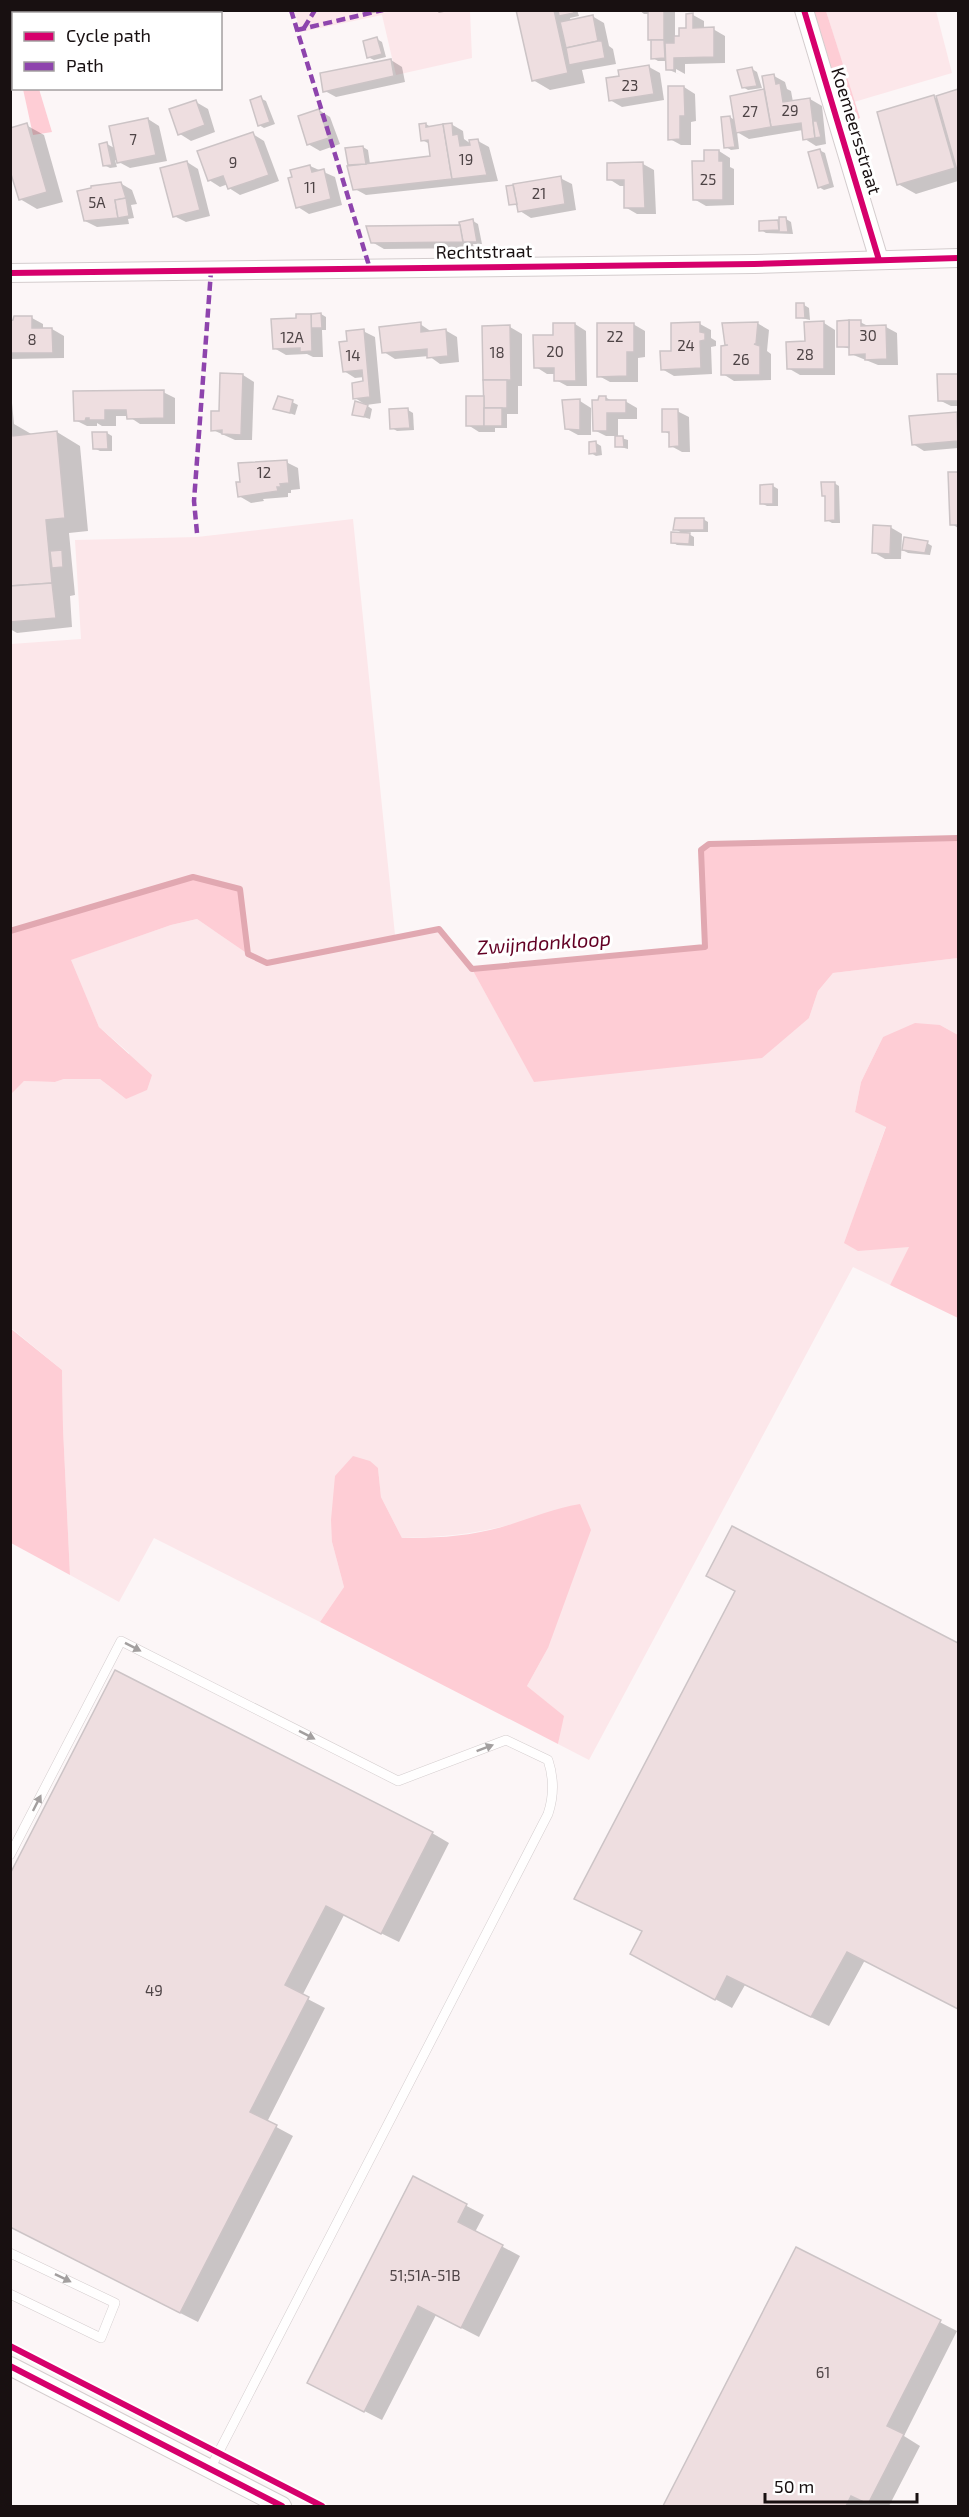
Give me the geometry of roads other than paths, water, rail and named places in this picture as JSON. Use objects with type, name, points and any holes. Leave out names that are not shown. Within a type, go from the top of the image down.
[{"type":"street","name":"Koemeersstraat","points":[[804,10],[879,260]]},
{"type":"street","name":"Rechtstraat","points":[[10,273],[764,264],[958,258]]},
{"type":"street","points":[[10,2366],[282,2506]]},
{"type":"lane","points":[[10,1855],[121,1641],[398,1781],[506,1740],[548,1760],[553,1800],[548,1814],[210,2469]]},
{"type":"lane","points":[[10,2253],[115,2303],[101,2338],[10,2294]]},
{"type":"waterway","name":"Zwijndonkloop","points":[[10,931],[193,877],[240,889],[248,954],[267,963],[439,929],[472,969],[705,947],[701,850],[709,844],[958,838]]}]
